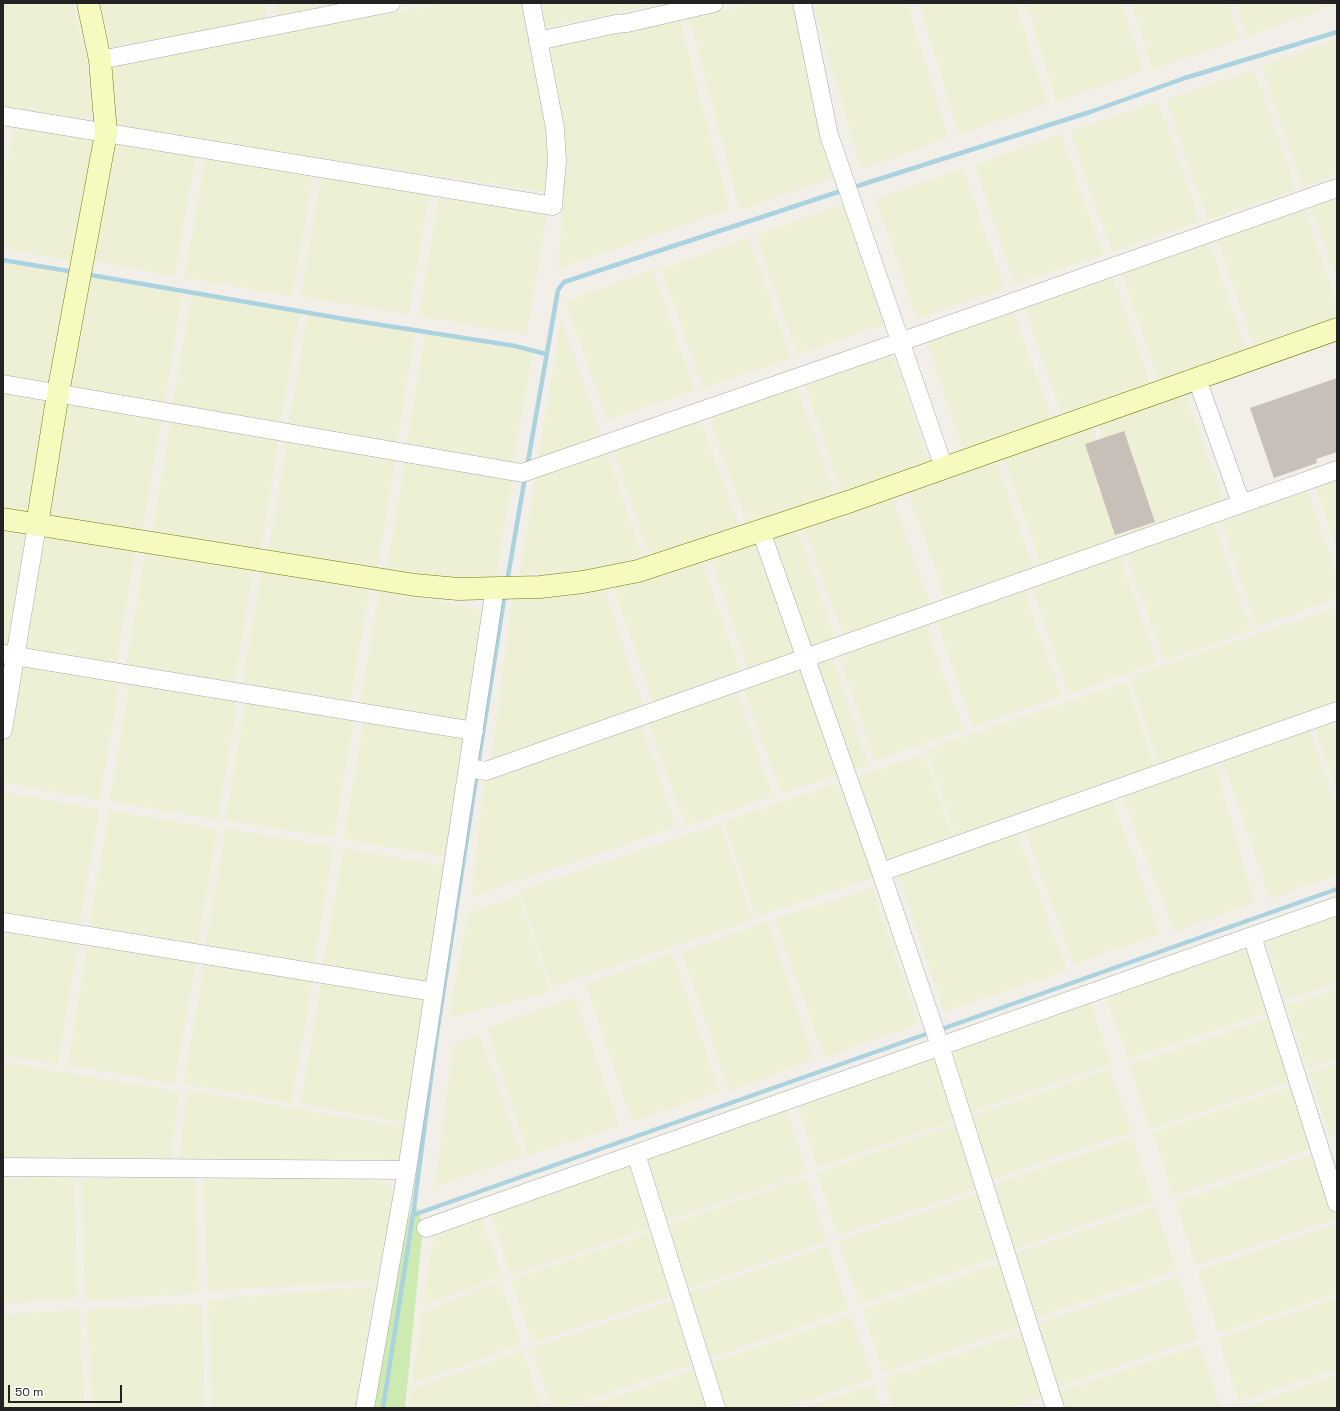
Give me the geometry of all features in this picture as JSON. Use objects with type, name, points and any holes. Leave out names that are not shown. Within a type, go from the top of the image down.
[{"type":"street","points":[[3,730],[9,656],[37,525],[58,393],[106,133],[100,60],[88,3]]},
{"type":"street","points":[[100,60],[390,3]]},
{"type":"street","points":[[3,116],[553,206],[557,161],[555,128],[531,3]]},
{"type":"street","points":[[538,41],[714,3]]},
{"type":"street","points":[[802,3],[829,135],[944,468]]},
{"type":"street","points":[[3,384],[522,473],[1337,188]]},
{"type":"street","points":[[3,519],[415,584],[458,589],[540,587],[583,582],[638,571],[858,499],[1337,329]]},
{"type":"street","points":[[1197,378],[1241,504]]},
{"type":"street","points":[[468,768],[486,771],[1337,470]]},
{"type":"street","points":[[761,531],[881,872],[940,1046],[1055,1408]]},
{"type":"street","points":[[365,1408],[407,1170],[496,588]]},
{"type":"street","points":[[9,656],[474,731]]},
{"type":"street","points":[[881,872],[1337,710]]},
{"type":"street","points":[[426,1228],[1337,906]]},
{"type":"street","points":[[3,922],[434,992]]},
{"type":"street","points":[[1252,936],[1337,1203]]},
{"type":"street","points":[[636,1154],[716,1408]]},
{"type":"street","points":[[3,1167],[407,1170]]},
{"type":"green space","points":[[3,3],[73,3],[87,58],[93,113],[86,119],[3,107]]},
{"type":"green space","points":[[100,3],[264,3],[268,20],[112,52]]},
{"type":"green space","points":[[274,3],[339,3],[276,15]]},
{"type":"green space","points":[[448,3],[522,3],[547,126],[548,192],[113,128],[107,65]]},
{"type":"green space","points":[[538,3],[618,3],[620,12],[544,28]]},
{"type":"green space","points":[[620,3],[667,3],[622,12]]},
{"type":"green space","points":[[758,3],[793,3],[836,178],[739,210],[689,17]]},
{"type":"green space","points":[[812,3],[907,3],[949,138],[861,169]]},
{"type":"green space","points":[[919,3],[1016,3],[1047,104],[959,135]]},
{"type":"green space","points":[[1026,3],[1121,3],[1144,71],[1056,102]]},
{"type":"green space","points":[[1131,3],[1227,3],[1240,39],[1152,70]]},
{"type":"green space","points":[[1235,3],[1334,3],[1334,5],[1247,37]]},
{"type":"green space","points":[[680,20],[730,209],[558,269],[566,143],[549,48]]},
{"type":"green space","points":[[1337,39],[1337,174],[1303,187],[1261,66]]},
{"type":"green space","points":[[1254,69],[1296,189],[1208,220],[1166,100]]},
{"type":"green space","points":[[1158,101],[1200,221],[1112,252],[1070,132]]},
{"type":"green space","points":[[14,124],[101,136],[77,263],[3,248],[3,185]]},
{"type":"green space","points":[[1061,134],[1103,254],[1015,285],[974,165]]},
{"type":"green space","points":[[112,140],[196,154],[175,277],[91,260]]},
{"type":"green space","points":[[205,155],[314,174],[293,296],[184,278]]},
{"type":"green space","points":[[963,168],[1005,288],[917,319],[875,199]]},
{"type":"green space","points":[[321,174],[430,193],[409,315],[300,296]]},
{"type":"green space","points":[[1337,192],[1337,280],[1309,201]]},
{"type":"green space","points":[[439,194],[548,212],[527,335],[418,316]]},
{"type":"green space","points":[[843,204],[885,324],[797,355],[756,235]]},
{"type":"green space","points":[[1303,204],[1337,302],[1337,327],[1257,355],[1215,235]]},
{"type":"green space","points":[[1207,236],[1249,356],[1161,387],[1119,267]]},
{"type":"green space","points":[[749,238],[791,358],[703,389],[661,269]]},
{"type":"green space","points":[[3,259],[77,272],[56,394],[3,385]]},
{"type":"green space","points":[[1110,269],[1152,389],[1064,420],[1022,300]]},
{"type":"green space","points":[[653,270],[695,390],[607,421],[565,301]]},
{"type":"green space","points":[[87,277],[182,294],[165,405],[67,390]]},
{"type":"green space","points":[[191,294],[300,313],[279,436],[170,417]]},
{"type":"green space","points":[[1011,303],[1053,423],[965,454],[924,334]]},
{"type":"green space","points":[[307,313],[416,332],[395,455],[286,436]]},
{"type":"green space","points":[[561,317],[643,556],[596,570],[519,575]]},
{"type":"green space","points":[[425,333],[533,352],[512,474],[404,455]]},
{"type":"green space","points":[[889,345],[931,465],[843,496],[801,376]]},
{"type":"green space","points":[[794,378],[836,498],[748,529],[707,409]]},
{"type":"green space","points":[[1183,386],[1224,503],[1302,476],[1337,574],[1337,598],[1257,627],[1216,510],[1210,512],[1251,630],[1164,661],[1122,543],[1116,545],[1157,663],[1069,694],[1027,575],[1020,578],[1061,696],[973,727],[932,609],[922,613],[963,730],[875,761],[834,644],[828,646],[869,764],[781,794],[739,676],[732,678],[773,796],[685,827],[643,707],[491,761],[512,597],[604,587],[643,706],[653,703],[612,585],[700,555],[741,673],[749,670],[708,553],[795,522],[836,639],[843,637],[802,520],[890,489],[931,606],[946,601],[905,483],[993,452],[1035,571],[1042,569],[1001,450],[1089,419],[1130,537],[1137,535],[1096,417]]},
{"type":"green space","points":[[3,390],[56,402],[162,421],[141,543],[3,516]]},
{"type":"green space","points":[[698,411],[740,531],[652,562],[610,441]]},
{"type":"green space","points":[[171,421],[279,440],[259,563],[150,544]]},
{"type":"green space","points":[[287,440],[396,459],[375,582],[266,563]]},
{"type":"green space","points":[[405,460],[513,479],[492,601],[384,582]]},
{"type":"green space","points":[[1337,465],[1337,550],[1311,474]]},
{"type":"green space","points":[[3,524],[136,551],[115,674],[3,650]]},
{"type":"green space","points":[[145,552],[254,571],[233,694],[124,675]]},
{"type":"green space","points":[[261,571],[370,590],[349,712],[240,694]]},
{"type":"green space","points":[[379,591],[487,610],[467,732],[358,713]]},
{"type":"green space","points":[[1331,610],[1337,627],[1337,714],[1162,773],[1130,676]]},
{"type":"green space","points":[[12,659],[121,677],[100,800],[3,783],[3,713]]},
{"type":"green space","points":[[130,678],[239,697],[218,820],[109,801]]},
{"type":"green space","points":[[1127,682],[1159,778],[958,845],[926,749]]},
{"type":"green space","points":[[246,697],[355,716],[334,838],[225,820]]},
{"type":"green space","points":[[364,717],[472,736],[452,858],[343,839]]},
{"type":"green space","points":[[1337,720],[1337,790],[1315,727]]},
{"type":"green space","points":[[640,722],[676,827],[471,897],[484,780]]},
{"type":"green space","points":[[1310,729],[1337,811],[1337,875],[1270,899],[1222,760]]},
{"type":"green space","points":[[925,754],[957,850],[756,917],[724,821]]},
{"type":"green space","points":[[1215,764],[1255,902],[1175,932],[1122,797]]},
{"type":"green space","points":[[3,792],[100,809],[79,932],[3,918]]},
{"type":"green space","points":[[1113,799],[1160,934],[1074,964],[1024,829]]},
{"type":"green space","points":[[109,810],[218,829],[197,951],[88,932]]},
{"type":"green space","points":[[720,824],[752,920],[551,987],[519,891]]},
{"type":"green space","points":[[225,828],[334,847],[313,970],[204,951]]},
{"type":"green space","points":[[1017,833],[1067,971],[944,1012],[897,874]]},
{"type":"green space","points":[[343,848],[452,867],[431,990],[322,971]]},
{"type":"green space","points":[[873,888],[918,1024],[824,1058],[775,918]]},
{"type":"green space","points":[[518,896],[550,992],[448,1018],[468,913]]},
{"type":"green space","points":[[1337,912],[1337,983],[1285,1000],[1263,937]]},
{"type":"green space","points":[[768,921],[814,1059],[730,1092],[681,952]]},
{"type":"green space","points":[[3,929],[79,942],[58,1065],[3,1055]]},
{"type":"green space","points":[[88,943],[196,962],[175,1084],[67,1065]]},
{"type":"green space","points":[[1247,949],[1268,1013],[1128,1060],[1106,996]]},
{"type":"green space","points":[[672,953],[720,1092],[632,1122],[585,984]]},
{"type":"green space","points":[[204,962],[313,981],[292,1103],[183,1084]]},
{"type":"green space","points":[[321,981],[430,1000],[409,1123],[300,1104]]},
{"type":"green space","points":[[1337,988],[1337,1059],[1307,1069],[1286,1005]]},
{"type":"green space","points":[[575,997],[620,1126],[528,1156],[487,1028]]},
{"type":"green space","points":[[1090,1000],[1111,1064],[971,1112],[949,1048]]},
{"type":"green space","points":[[1269,1018],[1291,1081],[1150,1129],[1129,1065]]},
{"type":"green space","points":[[480,1035],[522,1156],[434,1187],[453,1044]]},
{"type":"green space","points":[[937,1056],[958,1120],[817,1167],[796,1104]]},
{"type":"green space","points":[[3,1062],[180,1092],[171,1159],[3,1160]]},
{"type":"green space","points":[[1337,1063],[1337,1134],[1330,1136],[1309,1072]]},
{"type":"green space","points":[[1110,1068],[1132,1132],[991,1180],[970,1116]]},
{"type":"green space","points":[[1293,1085],[1314,1148],[1173,1196],[1152,1132]]},
{"type":"green space","points":[[186,1090],[406,1127],[401,1160],[179,1159]]},
{"type":"green space","points":[[786,1109],[807,1173],[666,1221],[645,1157]]},
{"type":"green space","points":[[957,1124],[978,1188],[838,1235],[816,1172]]},
{"type":"green space","points":[[1132,1138],[1154,1201],[1013,1249],[992,1185]]},
{"type":"green space","points":[[1315,1154],[1336,1218],[1196,1265],[1175,1202]]},
{"type":"green space","points":[[631,1164],[652,1227],[511,1275],[490,1211]]},
{"type":"green space","points":[[203,1173],[384,1181],[395,1194],[377,1281],[207,1291]]},
{"type":"green space","points":[[196,1175],[200,1293],[85,1301],[81,1179]]},
{"type":"green space","points":[[74,1176],[78,1298],[3,1304],[3,1179]]},
{"type":"green space","points":[[806,1177],[827,1241],[686,1289],[665,1225]]},
{"type":"green space","points":[[979,1193],[1000,1257],[860,1304],[838,1241]]},
{"type":"green space","points":[[415,1202],[423,1226],[405,1408],[366,1408],[400,1237]]},
{"type":"green space","points":[[1156,1206],[1177,1270],[1037,1317],[1015,1253]]},
{"type":"green space","points":[[480,1212],[502,1276],[422,1306],[434,1233]]},
{"type":"green space","points":[[1337,1224],[1337,1294],[1219,1334],[1198,1271]]},
{"type":"green space","points":[[651,1232],[672,1295],[532,1343],[510,1279]]},
{"type":"green space","points":[[828,1246],[849,1310],[709,1358],[687,1294]]},
{"type":"green space","points":[[1003,1262],[1024,1325],[883,1373],[862,1309]]},
{"type":"green space","points":[[1178,1276],[1199,1339],[1059,1387],[1037,1323]]},
{"type":"green space","points":[[500,1280],[522,1344],[412,1384],[421,1313]]},
{"type":"green space","points":[[375,1286],[356,1408],[211,1408],[208,1300]]},
{"type":"green space","points":[[1337,1298],[1337,1369],[1239,1402],[1218,1339]]},
{"type":"green space","points":[[673,1301],[694,1364],[565,1408],[553,1408],[532,1348]]},
{"type":"green space","points":[[202,1303],[205,1408],[92,1408],[86,1310]]},
{"type":"green space","points":[[79,1309],[85,1408],[3,1408],[3,1315]]},
{"type":"green space","points":[[851,1315],[873,1379],[786,1408],[726,1408],[711,1362]]},
{"type":"green space","points":[[1025,1331],[1046,1395],[1008,1408],[894,1408],[884,1379]]},
{"type":"green space","points":[[1200,1345],[1221,1408],[1065,1408],[1059,1392]]},
{"type":"green space","points":[[523,1349],[542,1408],[408,1408],[410,1390]]},
{"type":"green space","points":[[697,1369],[710,1408],[582,1408]]},
{"type":"green space","points":[[1337,1375],[1337,1408],[1240,1408]]},
{"type":"green space","points":[[874,1385],[881,1408],[804,1408]]},
{"type":"building","points":[[1337,378],[1337,452],[1316,459],[1317,463],[1274,478],[1250,408]]},
{"type":"building","points":[[1124,431],[1155,522],[1115,535],[1085,444]]},
{"type":"waterway","points":[[851,188],[1090,112],[1185,78],[1337,32]]},
{"type":"waterway","points":[[527,467],[558,290],[564,282],[844,190]]},
{"type":"waterway","points":[[3,260],[74,272]]},
{"type":"waterway","points":[[85,274],[350,320],[515,346],[546,354]]},
{"type":"waterway","points":[[507,582],[525,477]]},
{"type":"waterway","points":[[478,765],[505,593]]},
{"type":"waterway","points":[[383,1408],[413,1215],[436,1040],[477,773]]},
{"type":"waterway","points":[[939,1030],[1337,889]]},
{"type":"waterway","points":[[413,1215],[932,1032]]}]
